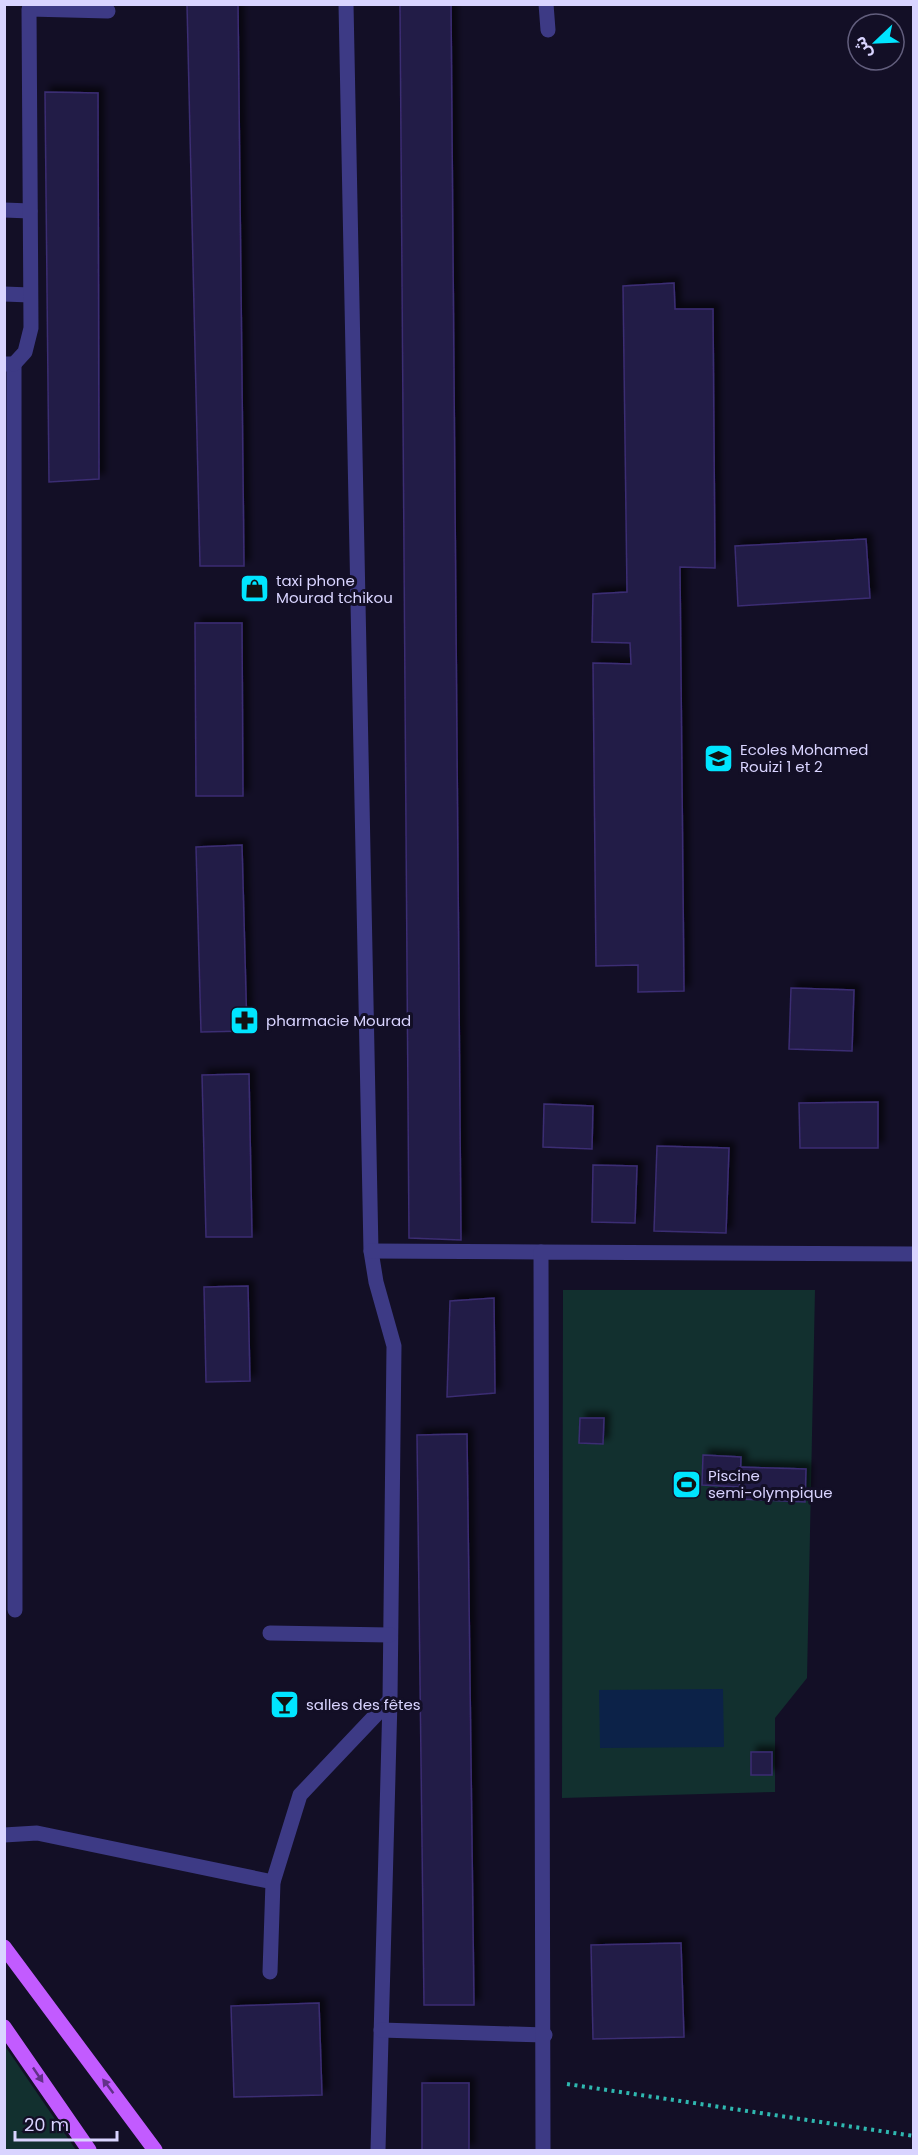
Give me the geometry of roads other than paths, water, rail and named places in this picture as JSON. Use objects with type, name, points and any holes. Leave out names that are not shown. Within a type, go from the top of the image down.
[{"type":"main road","points":[[4,1947],[155,2151]]},
{"type":"main road","points":[[4,2027],[89,2151]]},
{"type":"street","points":[[346,4],[371,1251],[376,1282],[394,1346],[390,1700],[378,2151]]},
{"type":"street","points":[[546,4],[548,30]]},
{"type":"street","points":[[15,1610],[9,364],[25,352],[31,328],[29,9],[108,11]]},
{"type":"street","points":[[4,210],[30,211]]},
{"type":"street","points":[[4,294],[30,295]]},
{"type":"street","points":[[371,1251],[914,1254]]},
{"type":"street","points":[[541,1252],[545,2035],[543,2151]]},
{"type":"street","points":[[270,1633],[390,1635]]},
{"type":"street","points":[[270,1972],[273,1882],[300,1795],[390,1700]]},
{"type":"street","points":[[4,1835],[37,1833],[273,1882]]},
{"type":"street","points":[[381,2030],[545,2035]]},
{"type":"water","points":[[723,1689],[724,1747],[600,1748],[599,1690]]},
{"type":"place","name":"taxi phone Mourad tchikou","points":[[255,589]]},
{"type":"place","name":"Ecoles Mohamed Rouizi 1 et 2","points":[[719,758]]},
{"type":"place","name":"pharmacie Mourad","points":[[245,1020]]},
{"type":"place","name":"Piscine semi-olympique","points":[[687,1484]]},
{"type":"place","name":"salles des fêtes","points":[[285,1704]]}]
